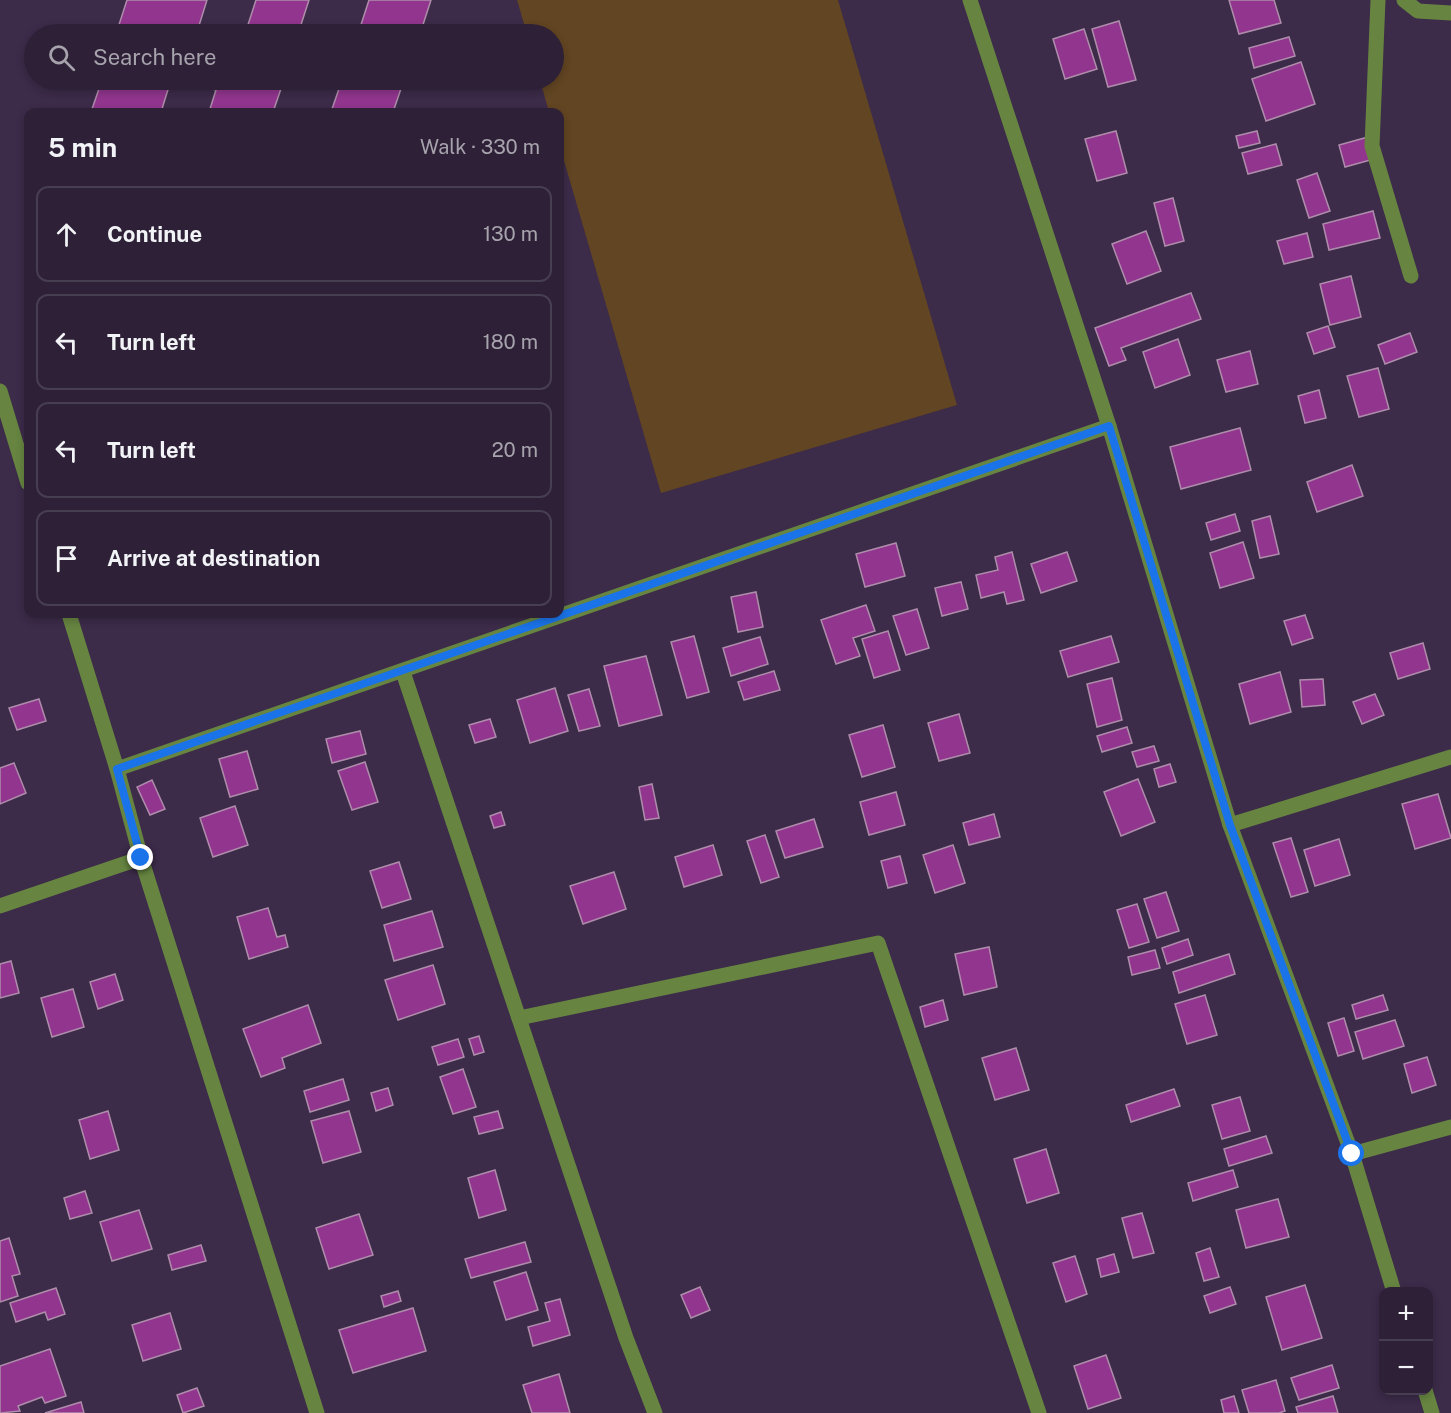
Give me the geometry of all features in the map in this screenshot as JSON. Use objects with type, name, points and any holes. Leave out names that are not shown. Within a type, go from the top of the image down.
[{"type":"street","points":[[970,0],[1109,426],[1230,825],[1352,1154],[1392,1287]]},
{"type":"street","points":[[1378,0],[1372,146],[1411,276]]},
{"type":"street","points":[[1404,0],[1418,11],[1451,13]]},
{"type":"street","points":[[0,391],[24,470]]},
{"type":"street","points":[[564,616],[1109,426]]},
{"type":"street","points":[[70,618],[117,769],[141,858],[317,1413]]},
{"type":"street","points":[[117,769],[557,618]]},
{"type":"street","points":[[402,672],[626,1338],[655,1413]]},
{"type":"street","points":[[1230,825],[1451,757]]},
{"type":"street","points":[[0,906],[141,858]]},
{"type":"street","points":[[519,1018],[878,943],[1040,1413]]},
{"type":"street","points":[[1352,1154],[1451,1127]]},
{"type":"street","points":[[1427,1395],[1432,1413]]},
{"type":"shaded area","points":[[517,0],[838,0],[957,405],[661,493],[564,161],[564,108],[548,108],[543,90],[564,90],[564,24],[524,24]]},
{"type":"building","points":[[127,0],[207,0],[200,24],[119,24]]},
{"type":"building","points":[[256,0],[309,0],[301,24],[248,24]]},
{"type":"building","points":[[369,0],[431,0],[423,24],[361,24]]},
{"type":"building","points":[[1229,0],[1274,0],[1281,23],[1239,34]]},
{"type":"building","points":[[1119,21],[1136,80],[1108,87],[1092,29]]},
{"type":"building","points":[[1084,29],[1097,69],[1065,79],[1053,39]]},
{"type":"building","points":[[1289,37],[1295,56],[1254,68],[1249,48]]},
{"type":"building","points":[[1301,62],[1315,104],[1266,121],[1252,79]]},
{"type":"building","points":[[99,90],[168,90],[162,108],[92,108]]},
{"type":"building","points":[[216,90],[281,90],[274,108],[210,108]]},
{"type":"building","points":[[339,90],[401,90],[394,108],[332,108]]},
{"type":"building","points":[[1116,131],[1127,173],[1097,181],[1085,139]]},
{"type":"building","points":[[1257,131],[1260,143],[1239,148],[1236,136]]},
{"type":"building","points":[[1368,137],[1374,159],[1345,167],[1339,145]]},
{"type":"building","points":[[1276,144],[1282,165],[1248,174],[1242,153]]},
{"type":"building","points":[[1317,173],[1330,211],[1309,218],[1297,180]]},
{"type":"building","points":[[1173,198],[1184,241],[1165,246],[1154,203]]},
{"type":"building","points":[[1373,211],[1380,238],[1329,250],[1323,224]]},
{"type":"building","points":[[1146,231],[1161,271],[1127,284],[1112,244]]},
{"type":"building","points":[[1307,233],[1313,257],[1284,264],[1277,241]]},
{"type":"building","points":[[1351,276],[1361,317],[1330,325],[1320,284]]},
{"type":"building","points":[[1191,293],[1201,319],[1121,348],[1126,360],[1109,366],[1095,328]]},
{"type":"building","points":[[1328,326],[1335,347],[1314,354],[1307,333]]},
{"type":"building","points":[[1410,333],[1417,352],[1385,364],[1378,345]]},
{"type":"building","points":[[1178,339],[1190,375],[1155,388],[1143,352]]},
{"type":"building","points":[[1250,351],[1258,384],[1226,392],[1217,360]]},
{"type":"building","points":[[1378,368],[1389,409],[1359,417],[1347,376]]},
{"type":"building","points":[[1319,390],[1326,418],[1305,423],[1298,396]]},
{"type":"building","points":[[1240,428],[1251,470],[1181,489],[1170,447]]},
{"type":"building","points":[[1352,465],[1363,496],[1317,512],[1307,482]]},
{"type":"building","points":[[1235,514],[1240,531],[1211,540],[1206,523]]},
{"type":"building","points":[[1270,516],[1279,554],[1260,558],[1252,521]]},
{"type":"building","points":[[1243,542],[1254,578],[1220,588],[1210,553]]},
{"type":"building","points":[[896,543],[905,576],[865,587],[856,554]]},
{"type":"building","points":[[1012,552],[1024,600],[1007,604],[1004,592],[981,598],[976,575],[998,570],[995,557]]},
{"type":"building","points":[[1067,552],[1077,581],[1041,593],[1031,564]]},
{"type":"building","points":[[961,582],[968,609],[942,616],[935,588]]},
{"type":"building","points":[[756,592],[763,627],[738,632],[731,597]]},
{"type":"building","points":[[866,605],[875,631],[853,638],[860,656],[836,664],[821,620]]},
{"type":"building","points":[[917,609],[929,648],[906,655],[893,616]]},
{"type":"building","points":[[1305,615],[1313,638],[1292,645],[1284,621]]},
{"type":"building","points":[[888,631],[900,670],[874,678],[862,639]]},
{"type":"building","points":[[694,636],[709,692],[687,698],[671,642]]},
{"type":"building","points":[[1111,636],[1119,662],[1068,677],[1060,651]]},
{"type":"building","points":[[760,637],[768,664],[731,676],[723,648]]},
{"type":"building","points":[[1423,643],[1430,669],[1398,679],[1390,653]]},
{"type":"building","points":[[646,656],[662,715],[619,726],[604,666]]},
{"type":"building","points":[[774,671],[780,690],[744,700],[738,682]]},
{"type":"building","points":[[1280,672],[1291,712],[1250,724],[1239,684]]},
{"type":"building","points":[[1112,678],[1122,720],[1097,727],[1087,684]]},
{"type":"building","points":[[1323,679],[1325,705],[1302,707],[1300,680]]},
{"type":"building","points":[[555,688],[568,731],[530,743],[517,700]]},
{"type":"building","points":[[589,689],[600,726],[579,731],[568,695]]},
{"type":"building","points":[[1375,694],[1384,715],[1362,724],[1353,702]]},
{"type":"building","points":[[39,699],[46,721],[17,730],[9,708]]},
{"type":"building","points":[[959,714],[970,753],[939,761],[928,723]]},
{"type":"building","points":[[490,719],[496,737],[475,743],[469,725]]},
{"type":"building","points":[[883,725],[895,767],[862,777],[849,735]]},
{"type":"building","points":[[1127,727],[1132,743],[1102,752],[1097,736]]},
{"type":"building","points":[[360,731],[366,754],[332,763],[326,739]]},
{"type":"building","points":[[1154,746],[1159,761],[1137,767],[1132,752]]},
{"type":"building","points":[[247,751],[258,789],[230,797],[219,759]]},
{"type":"building","points":[[365,762],[378,802],[352,810],[338,771]]},
{"type":"building","points":[[14,763],[26,793],[0,804],[0,768]]},
{"type":"building","points":[[1170,764],[1176,782],[1159,787],[1154,769]]},
{"type":"building","points":[[1138,779],[1155,822],[1121,836],[1104,792]]},
{"type":"building","points":[[152,780],[165,809],[150,815],[137,787]]},
{"type":"building","points":[[652,784],[659,818],[645,820],[639,787]]},
{"type":"building","points":[[896,792],[905,825],[869,835],[860,802]]},
{"type":"building","points":[[1438,794],[1451,838],[1415,849],[1402,804]]},
{"type":"building","points":[[235,806],[248,845],[213,857],[200,818]]},
{"type":"building","points":[[501,812],[505,825],[494,828],[490,816]]},
{"type":"building","points":[[994,814],[1000,837],[969,845],[963,823]]},
{"type":"building","points":[[814,819],[823,847],[785,858],[776,831]]},
{"type":"building","points":[[765,835],[779,877],[761,883],[747,841]]},
{"type":"building","points":[[1291,838],[1308,892],[1291,897],[1273,843]]},
{"type":"building","points":[[1339,839],[1350,875],[1315,886],[1304,850]]},
{"type":"building","points":[[713,845],[722,875],[684,887],[675,857]]},
{"type":"building","points":[[953,845],[965,883],[935,893],[923,855]]},
{"type":"building","points":[[900,856],[907,883],[888,888],[881,861]]},
{"type":"building","points":[[399,862],[411,899],[382,908],[370,871]]},
{"type":"building","points":[[614,872],[626,909],[583,924],[570,886]]},
{"type":"building","points":[[1166,892],[1179,931],[1157,938],[1144,899]]},
{"type":"building","points":[[1137,904],[1149,942],[1129,948],[1117,910]]},
{"type":"building","points":[[268,908],[277,937],[285,935],[288,947],[249,959],[237,917]]},
{"type":"building","points":[[432,911],[443,947],[394,961],[384,925]]},
{"type":"building","points":[[1188,939],[1193,955],[1167,964],[1162,948]]},
{"type":"building","points":[[989,947],[997,987],[964,995],[955,954]]},
{"type":"building","points":[[1155,950],[1160,968],[1132,975],[1128,957]]},
{"type":"building","points":[[1229,954],[1235,974],[1179,993],[1173,972]]},
{"type":"building","points":[[11,961],[19,993],[0,998],[0,964]]},
{"type":"building","points":[[433,965],[445,1004],[398,1020],[385,980]]},
{"type":"building","points":[[115,974],[123,1000],[98,1009],[90,982]]},
{"type":"building","points":[[73,989],[84,1027],[52,1037],[41,998]]},
{"type":"building","points":[[1205,995],[1217,1035],[1187,1044],[1175,1004]]},
{"type":"building","points":[[1383,995],[1388,1010],[1356,1019],[1352,1005]]},
{"type":"building","points":[[943,1000],[948,1020],[925,1027],[920,1007]]},
{"type":"building","points":[[308,1005],[321,1043],[282,1058],[285,1068],[261,1077],[243,1029]]},
{"type":"building","points":[[1344,1018],[1354,1051],[1338,1056],[1328,1023]]},
{"type":"building","points":[[1395,1020],[1404,1046],[1363,1059],[1355,1032]]},
{"type":"building","points":[[479,1036],[484,1052],[474,1055],[469,1039]]},
{"type":"building","points":[[458,1039],[464,1057],[438,1065],[432,1047]]},
{"type":"building","points":[[1016,1048],[1029,1090],[995,1100],[982,1058]]},
{"type":"building","points":[[1427,1057],[1436,1085],[1412,1093],[1404,1064]]},
{"type":"building","points":[[463,1069],[476,1107],[453,1114],[440,1077]]},
{"type":"building","points":[[343,1079],[349,1100],[310,1112],[304,1091]]},
{"type":"building","points":[[388,1088],[393,1105],[376,1111],[371,1093]]},
{"type":"building","points":[[1174,1089],[1180,1106],[1131,1122],[1126,1105]]},
{"type":"building","points":[[1240,1097],[1250,1131],[1222,1139],[1212,1105]]},
{"type":"building","points":[[108,1111],[119,1150],[90,1159],[79,1120]]},
{"type":"building","points":[[349,1111],[361,1152],[323,1163],[311,1121]]},
{"type":"building","points":[[498,1111],[503,1128],[479,1134],[474,1117]]},
{"type":"building","points":[[1266,1136],[1272,1153],[1229,1166],[1224,1149]]},
{"type":"building","points":[[1046,1149],[1059,1193],[1027,1203],[1014,1159]]},
{"type":"building","points":[[495,1170],[506,1210],[479,1218],[468,1178]]},
{"type":"building","points":[[1233,1170],[1238,1187],[1193,1201],[1188,1183]]},
{"type":"building","points":[[85,1191],[92,1213],[70,1219],[64,1198]]},
{"type":"building","points":[[1278,1199],[1289,1237],[1246,1248],[1236,1210]]},
{"type":"building","points":[[139,1210],[152,1249],[112,1261],[100,1222]]},
{"type":"building","points":[[1142,1213],[1154,1253],[1133,1258],[1122,1218]]},
{"type":"building","points":[[359,1214],[373,1255],[329,1269],[316,1228]]},
{"type":"building","points":[[9,1238],[20,1274],[12,1276],[18,1296],[0,1302],[0,1241]]},
{"type":"building","points":[[525,1242],[531,1262],[471,1278],[465,1259]]},
{"type":"building","points":[[201,1245],[206,1261],[172,1270],[168,1255]]},
{"type":"building","points":[[1210,1248],[1219,1277],[1204,1281],[1196,1253]]},
{"type":"building","points":[[1114,1254],[1119,1272],[1101,1277],[1097,1259]]},
{"type":"building","points":[[1075,1256],[1087,1294],[1066,1302],[1053,1263]]},
{"type":"building","points":[[526,1272],[538,1310],[506,1320],[494,1282]]},
{"type":"building","points":[[1305,1285],[1322,1338],[1282,1350],[1266,1297]]},
{"type":"building","points":[[700,1287],[710,1310],[691,1318],[681,1295]]},
{"type":"building","points":[[1230,1287],[1236,1304],[1210,1313],[1204,1296]]},
{"type":"building","points":[[56,1288],[65,1314],[48,1320],[45,1312],[16,1322],[10,1303]]},
{"type":"building","points":[[398,1291],[401,1301],[384,1307],[381,1296]]},
{"type":"building","points":[[560,1299],[570,1335],[533,1346],[528,1327],[550,1321],[545,1303]]},
{"type":"building","points":[[413,1308],[426,1351],[353,1373],[339,1330]]},
{"type":"building","points":[[170,1313],[181,1349],[143,1361],[132,1325]]},
{"type":"building","points":[[50,1349],[66,1396],[45,1403],[42,1397],[18,1406],[20,1411],[0,1413],[0,1366]]},
{"type":"building","points":[[1106,1355],[1121,1398],[1088,1409],[1074,1366]]},
{"type":"building","points":[[1332,1365],[1339,1388],[1299,1400],[1291,1378]]},
{"type":"building","points":[[559,1374],[570,1413],[532,1413],[523,1385]]},
{"type":"building","points":[[1276,1380],[1285,1411],[1249,1413],[1242,1390]]},
{"type":"building","points":[[197,1388],[204,1406],[183,1413],[177,1395]]},
{"type":"building","points":[[1234,1396],[1239,1413],[1224,1413],[1221,1400]]},
{"type":"building","points":[[1333,1396],[1338,1413],[1298,1413],[1296,1407]]},
{"type":"building","points":[[81,1402],[84,1413],[45,1413]]},
{"type":"route","points":[[141,858],[117,769],[1109,426],[1230,825],[1352,1154]]}]
